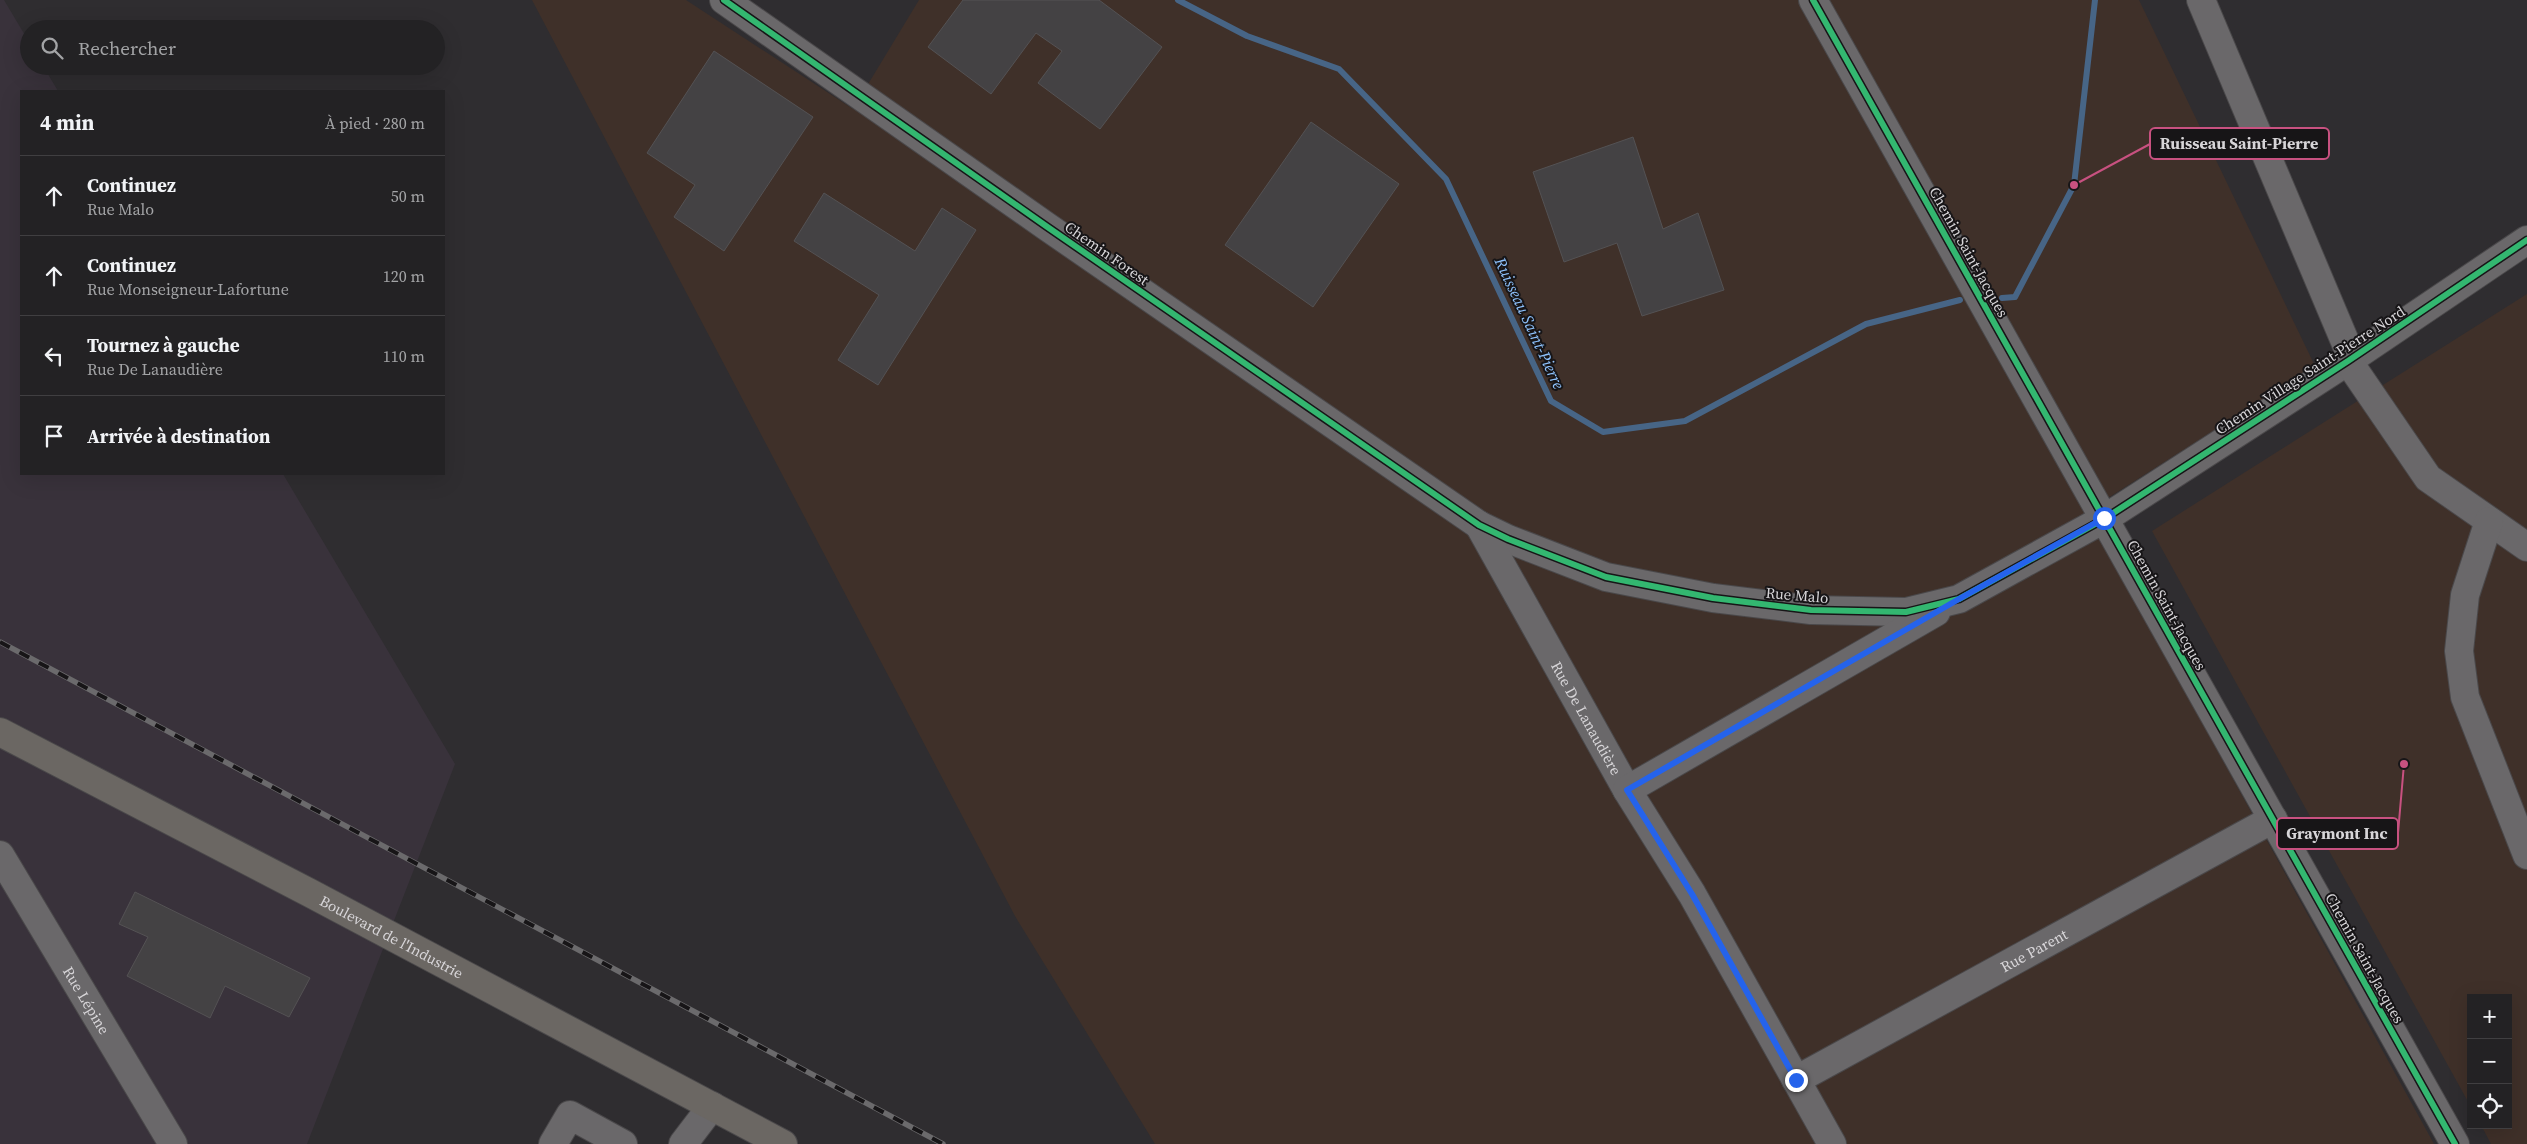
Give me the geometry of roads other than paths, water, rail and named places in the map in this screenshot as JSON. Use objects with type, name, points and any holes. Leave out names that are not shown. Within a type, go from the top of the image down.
[{"type":"main road","name":"Boulevard de l'Industrie","points":[[0,732],[310,893],[783,1144]]},
{"type":"main road","points":[[738,1120],[762,1144]]},
{"type":"street","name":"Chemin Forest","points":[[724,0],[1054,232],[1479,525]]},
{"type":"street","name":"Chemin Saint-Jacques","points":[[1813,0],[2455,1144]]},
{"type":"street","points":[[2201,0],[2350,359],[2428,478],[2527,548]]},
{"type":"street","name":"Chemin Village Saint-Pierre Nord","points":[[2104,518],[2350,359],[2527,240]]},
{"type":"street","name":"Rue Malo","points":[[1479,525],[1508,539],[1606,577],[1713,598],[1811,610],[1906,612],[1959,599],[2104,518]]},
{"type":"street","points":[[2489,521],[2465,595],[2459,651],[2465,697],[2527,855]]},
{"type":"street","name":"Rue De Lanaudière","points":[[1479,525],[1627,790],[1692,894],[1832,1144]]},
{"type":"street","points":[[1627,790],[1959,599]]},
{"type":"street","name":"Rue Parent","points":[[1796,1080],[2273,819]]},
{"type":"street","name":"Rue Lépine","points":[[0,855],[173,1144]]},
{"type":"street","points":[[682,1144],[712,1106]]},
{"type":"street","points":[[553,1144],[570,1115],[623,1144]]},
{"type":"waterway","name":"Ruisseau Saint-Pierre","points":[[1178,0],[1247,36],[1339,69],[1446,179],[1551,401],[1603,432],[1685,421],[1866,324],[1960,300]]},
{"type":"waterway","name":"Ruisseau Saint-Pierre","points":[[2002,298],[2015,297],[2074,185],[2095,0]]},
{"type":"railway","points":[[0,642],[943,1144]]},
{"type":"place","name":"Ruisseau Saint-Pierre","points":[[2074,185]]},
{"type":"place","name":"Graymont Inc","points":[[2404,764]]}]
